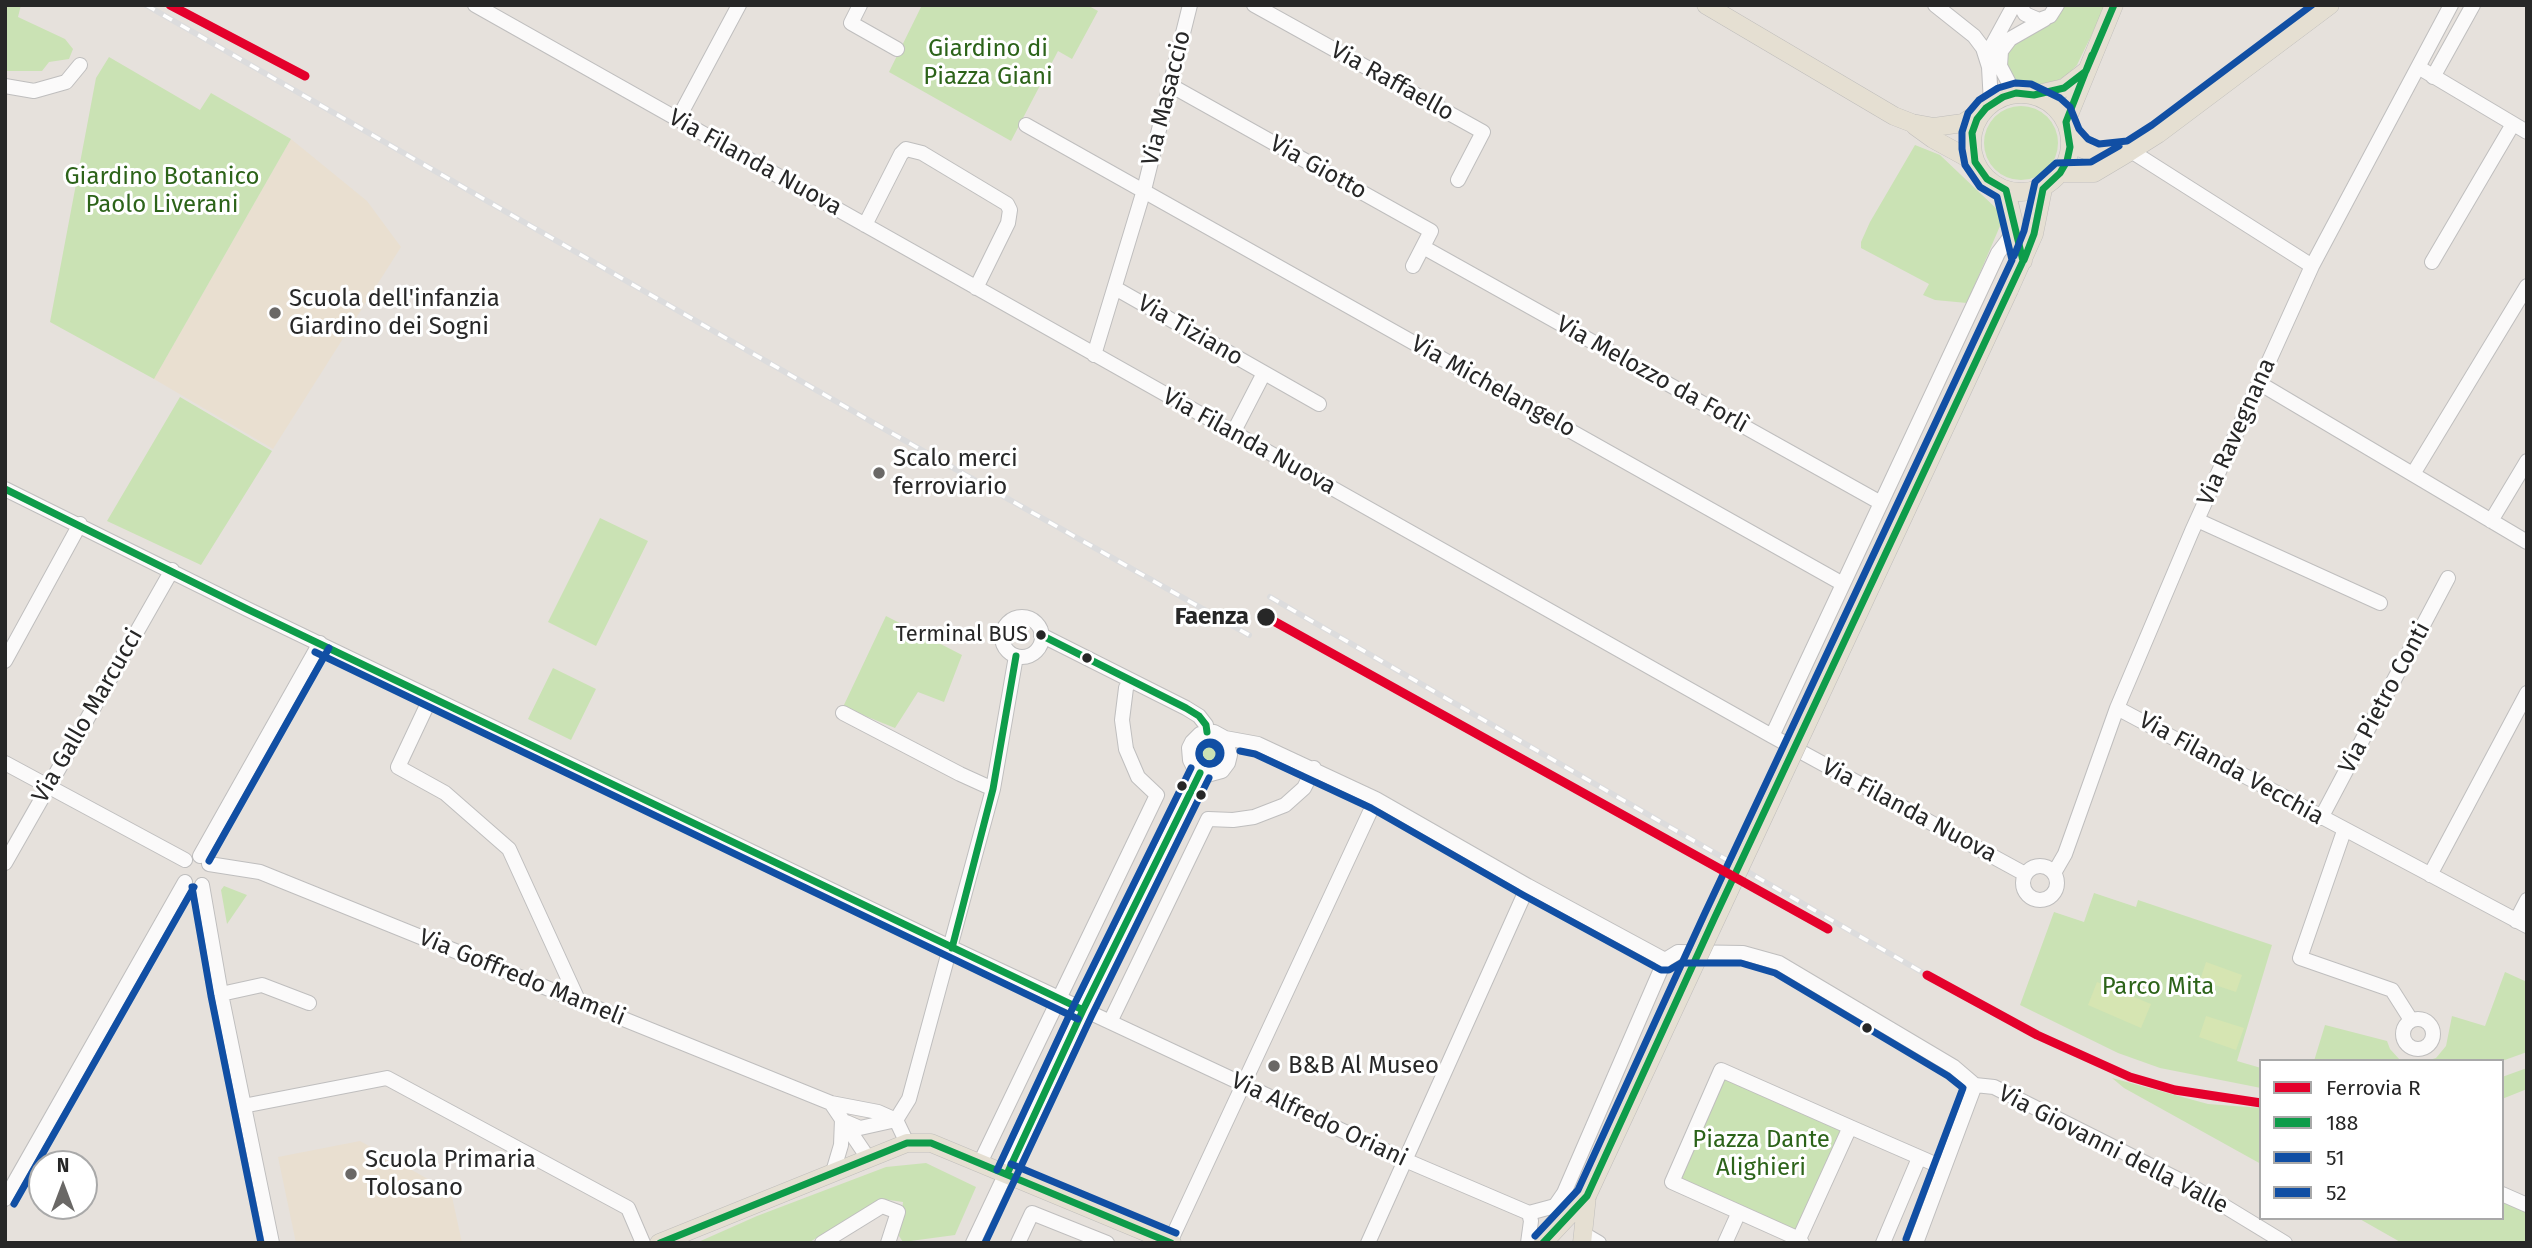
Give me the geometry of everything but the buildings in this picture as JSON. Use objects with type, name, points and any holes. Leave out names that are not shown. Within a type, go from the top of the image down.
[{"type":"main road","points":[[1706,5],[1894,116],[1912,123],[1944,127],[1963,122],[1988,105],[2016,93],[2032,94],[2064,88],[2086,71]]},
{"type":"main road","points":[[1988,105],[1977,119],[1972,133],[1975,162],[1987,179],[2006,190],[2026,192],[2043,189],[2060,173],[2067,161],[2070,147],[2068,128],[2086,71],[2114,5]]},
{"type":"main road","points":[[2060,173],[2094,173],[2131,151],[2158,134],[2330,5]]},
{"type":"main road","points":[[2032,94],[2053,105],[2081,148],[2097,155],[2131,151]]},
{"type":"main road","points":[[1912,123],[1933,139],[1975,162]]},
{"type":"main road","points":[[1543,1243],[1587,1196],[2023,261],[2034,234],[2043,189]]},
{"type":"main road","points":[[2006,190],[2023,261]]},
{"type":"main road","points":[[659,1243],[907,1143],[931,1143],[1171,1242]]},
{"type":"main road","points":[[1582,1238],[1587,1196]]},
{"type":"street","name":"Via Filanda Nuova","points":[[475,5],[1772,736],[2025,874]]},
{"type":"street","points":[[678,120],[739,5]]},
{"type":"street","points":[[860,5],[850,23],[897,49]]},
{"type":"street","name":"Via Masaccio","points":[[1094,355],[1144,190],[1190,5]]},
{"type":"street","name":"Via Raffaello","points":[[1254,5],[1483,132],[1458,180]]},
{"type":"street","points":[[1935,5],[1974,36],[1983,48],[1989,67]]},
{"type":"street","points":[[1988,105],[1990,49],[2014,5]]},
{"type":"street","points":[[2020,5],[2029,17],[2045,19]]},
{"type":"street","points":[[2032,94],[2018,92],[2010,85],[2000,66],[2001,51],[2010,39],[2045,19],[2054,12],[2057,5]]},
{"type":"street","name":"Via Ravegnana","points":[[2025,874],[2025,891],[2033,899],[2045,900],[2054,894],[2058,883],[2054,873],[2065,854],[2117,708],[2197,520],[2312,266],[2451,5]]},
{"type":"street","points":[[2433,77],[2473,5]]},
{"type":"street","points":[[1974,36],[1987,38],[1999,32]]},
{"type":"street","points":[[5,86],[34,91],[66,82],[80,65]]},
{"type":"street","points":[[2418,67],[2523,128],[2432,262]]},
{"type":"street","name":"Via Giotto","points":[[1170,85],[1431,231],[1423,247]]},
{"type":"street","name":"Via Masaccio","points":[[1026,125],[1144,190]]},
{"type":"street","points":[[865,225],[901,153],[905,149],[922,153],[1007,204],[1010,210],[1008,223],[976,288]]},
{"type":"street","points":[[2131,151],[2312,266]]},
{"type":"street","name":"Via Michelangelo","points":[[1144,190],[1843,584]]},
{"type":"street","points":[[1772,736],[1998,253],[2017,228]]},
{"type":"street","points":[[1413,266],[1423,247]]},
{"type":"street","name":"Via Melozzo da Forlì","points":[[1423,247],[1881,503]]},
{"type":"street","points":[[2413,474],[2527,286]]},
{"type":"street","name":"Via Tiziano","points":[[1115,289],[1319,404]]},
{"type":"street","name":"Via Tiziano","points":[[1233,433],[1264,373]]},
{"type":"street","points":[[2259,383],[2527,542]]},
{"type":"street","points":[[2491,521],[2527,461]]},
{"type":"street","name":"Via Alfredo Oriani","points":[[5,489],[952,948],[1405,1160],[1530,1213]]},
{"type":"street","points":[[2197,520],[2380,603]]},
{"type":"street","points":[[5,661],[80,524]]},
{"type":"street","name":"Via Gallo Marcucci","points":[[5,863],[172,569]]},
{"type":"street","name":"Via Pietro Conti","points":[[2321,818],[2448,578]]},
{"type":"street","points":[[1018,617],[1031,619],[1040,629],[1039,648],[1029,656],[1016,656],[1005,649],[1002,636],[1007,624],[1018,617]]},
{"type":"street","points":[[1041,635],[1199,716],[1206,725],[1206,732]]},
{"type":"street","points":[[5,1199],[185,882],[181,868],[198,860],[320,643]]},
{"type":"street","points":[[842,1119],[860,1128],[895,1120],[909,1099],[993,789],[1016,656]]},
{"type":"street","points":[[980,1163],[1157,795],[1138,777],[1126,749],[1122,720],[1126,688],[1130,680]]},
{"type":"street","points":[[2430,875],[2527,693]]},
{"type":"street","points":[[431,697],[398,767],[445,793],[509,849],[578,1000]]},
{"type":"street","name":"Via Filanda Vecchia","points":[[2117,708],[2521,924],[2527,901]]},
{"type":"street","points":[[843,713],[993,789]]},
{"type":"street","points":[[1225,738],[1230,751],[1228,763],[1217,774],[1200,772],[1189,760],[1189,748],[1195,738],[1206,732],[1258,744],[1376,799],[1665,960]]},
{"type":"street","name":"Via Goffredo Mameli","points":[[5,763],[198,860],[260,872],[831,1103],[867,1108],[895,1120]]},
{"type":"street","points":[[1110,1022],[1208,819],[1254,817],[1285,806],[1304,788],[1314,768]]},
{"type":"street","points":[[973,1243],[1200,772]]},
{"type":"street","points":[[1171,1242],[1376,799]]},
{"type":"street","name":"Via Filanda Vecchia","points":[[2344,831],[2300,958],[2392,990],[2411,1020]]},
{"type":"street","points":[[185,882],[193,886],[202,885],[209,878],[198,860]]},
{"type":"street","points":[[2025,874],[2039,866],[2045,866],[2054,873]]},
{"type":"street","points":[[202,885],[243,1107],[272,1243]]},
{"type":"street","points":[[1368,1243],[1528,886]]},
{"type":"street","points":[[1528,1243],[1530,1213],[1555,1206],[1564,1193],[1665,960],[1678,952],[1743,953],[1779,963],[1954,1067],[1975,1084],[1916,1243]]},
{"type":"street","points":[[221,993],[262,985],[309,1003]]},
{"type":"street","points":[[1850,1128],[1801,1241],[1672,1182],[1721,1070],[1944,1168]]},
{"type":"street","points":[[243,1107],[387,1078],[628,1208],[643,1243]]},
{"type":"street","name":"Via Giovanni della Valle","points":[[1975,1084],[1994,1087],[2193,1188],[2285,1243]]},
{"type":"street","points":[[831,1103],[868,1158]]},
{"type":"street","points":[[833,1172],[841,1145],[842,1119]]},
{"type":"street","points":[[895,1120],[907,1143]]},
{"type":"street","points":[[1883,1243],[1919,1158]]},
{"type":"street","points":[[2504,1195],[2527,1205]]},
{"type":"street","points":[[822,1243],[882,1206],[898,1212],[888,1243]]},
{"type":"street","points":[[1726,1243],[1739,1212]]},
{"type":"street","points":[[1018,1243],[1032,1213],[1107,1243]]},
{"type":"street","points":[[1582,1238],[1599,1243]]},
{"type":"shaded area","name":"Scuola dell'infanzia Giardino dei Sogni","points":[[291,139],[367,201],[401,247],[273,449],[154,379]]},
{"type":"shaded area","name":"Scuola Primaria Tolosano","points":[[360,1141],[451,1192],[462,1243],[296,1243],[278,1157]]},
{"type":"green space","points":[[5,5],[21,5],[18,17],[65,39],[73,49],[69,59],[49,62],[42,71],[5,71]]},
{"type":"green space","name":"Giardino di Piazza Giani","points":[[922,5],[1087,5],[1098,11],[1072,59],[1058,51],[1011,141],[889,72]]},
{"type":"green space","points":[[2062,5],[2106,5],[2077,65],[2066,76],[2049,85],[2018,82],[2007,71],[2006,52],[2013,41]]},
{"type":"green space","name":"Giardino Botanico Paolo Liverani","points":[[109,57],[200,110],[211,93],[291,139],[154,379],[50,322],[96,78]]},
{"type":"green space","points":[[2014,106],[2028,106],[2042,112],[2052,122],[2058,143],[2056,157],[2042,174],[2028,180],[2014,180],[2000,174],[1990,164],[1984,150],[1984,136],[1990,122],[2000,112]]},
{"type":"green space","points":[[1915,145],[1940,155],[2000,212],[2000,226],[1967,303],[1935,300],[1923,295],[1929,284],[1861,248],[1870,222]]},
{"type":"green space","points":[[180,397],[272,451],[201,565],[107,521]]},
{"type":"green space","points":[[600,518],[648,541],[596,646],[548,622]]},
{"type":"green space","points":[[886,616],[962,655],[944,702],[918,692],[895,728],[843,707]]},
{"type":"green space","points":[[553,668],[596,689],[571,740],[528,719]]},
{"type":"green space","points":[[1210,738],[1216,739],[1224,747],[1224,759],[1216,767],[1210,768],[1204,767],[1196,759],[1195,753],[1196,747],[1204,739]]},
{"type":"green space","points":[[224,886],[247,895],[227,924],[221,890]]},
{"type":"green space","name":"Parco Mita","points":[[2094,893],[2136,907],[2138,900],[2272,945],[2237,1061],[2259,1067],[2259,1088],[2160,1068],[2118,1053],[2020,1005],[2054,912],[2084,922]]},
{"type":"green space","points":[[2206,962],[2242,975],[2236,992],[2200,980]]},
{"type":"green space","points":[[2505,972],[2527,982],[2527,1052],[2504,1060],[2433,1059],[2446,1046],[2452,1016],[2485,1026]]},
{"type":"green space","points":[[2097,982],[2151,1004],[2141,1028],[2088,1005]]},
{"type":"green space","points":[[2206,1016],[2244,1028],[2236,1050],[2199,1037]]},
{"type":"green space","points":[[2325,1025],[2387,1041],[2399,1059],[2315,1059]]},
{"type":"green space","points":[[2527,1068],[2527,1089],[2504,1098],[2504,1076]]},
{"type":"green space","name":"Piazza Dante Alighieri","points":[[1725,1075],[1845,1128],[1798,1233],[1678,1181]]},
{"type":"green space","points":[[2112,1078],[2208,1104],[2259,1108],[2259,1163],[2124,1088]]},
{"type":"green space","points":[[926,1163],[976,1187],[955,1235],[903,1242],[899,1236],[903,1202],[882,1199],[808,1243],[696,1243],[757,1216],[886,1167]]},
{"type":"green space","points":[[2504,1201],[2527,1211],[2527,1243],[2402,1243],[2362,1220],[2504,1220]]},
{"type":"railway","points":[[146,5],[1249,635]]},
{"type":"railway","points":[[1270,597],[1927,975]]},
{"type":"rail line","name":"R","points":[[170,5],[305,76]]},
{"type":"rail line","name":"R","points":[[1261,614],[1828,929]]},
{"type":"rail line","name":"R","points":[[1927,975],[2037,1035],[2130,1077],[2175,1090],[2259,1103]]},
{"type":"transit line","name":"188","points":[[1543,1243],[1587,1196],[2023,261],[2006,190],[1987,179],[1975,162],[1972,133],[1977,119],[1986,108],[2003,97],[2016,93],[2034,95],[2064,88],[2086,71],[2114,5]]},
{"type":"transit line","name":"52","points":[[1535,1236],[1578,1190],[1704,915],[2012,260],[1997,197],[1980,187],[1965,165],[1962,132],[1968,113],[1979,100],[1998,88],[2015,83],[2031,84],[2060,98],[2070,107],[2079,129],[2088,139],[2099,144],[2127,141],[2312,5]]},
{"type":"transit line","name":"188","points":[[2024,260],[2034,234],[2043,189],[2060,173],[2067,161],[2070,147],[2066,122],[2092,55]]},
{"type":"transit line","name":"52","points":[[2014,256],[2024,231],[2035,182],[2056,163],[2091,162],[2119,146]]},
{"type":"transit line","name":"188","points":[[5,489],[247,609],[1083,1010]]},
{"type":"transit line","name":"188","points":[[1041,635],[1186,708],[1199,716],[1206,725],[1207,732]]},
{"type":"transit line","name":"51","points":[[209,861],[329,648]]},
{"type":"transit line","name":"51","points":[[315,652],[1078,1019]]},
{"type":"transit line","name":"188","points":[[952,948],[993,789],[1016,656]]},
{"type":"transit line","name":"52","points":[[1210,742],[1218,745],[1221,753],[1218,761],[1210,764],[1202,761],[1199,753],[1202,745],[1210,742]]},
{"type":"transit line","name":"51","points":[[1209,744],[1216,747],[1219,754],[1216,761],[1209,764],[1202,761],[1199,754],[1202,747],[1209,744]]},
{"type":"transit line","name":"51","points":[[1240,751],[1255,754],[1371,808],[1661,970],[1669,970],[1681,963],[1741,963],[1775,973],[1948,1076],[1963,1088],[1906,1239]]},
{"type":"transit line","name":"52","points":[[997,1170],[1074,1005],[1191,768]]},
{"type":"transit line","name":"188","points":[[1007,1174],[1083,1010],[1200,773]]},
{"type":"transit line","name":"51","points":[[985,1243],[1092,1015],[1209,778]]},
{"type":"transit line","name":"51","points":[[192,887],[261,1243]]},
{"type":"transit line","name":"51","points":[[14,1204],[194,887]]},
{"type":"transit line","name":"188","points":[[660,1243],[907,1143],[931,1143],[1171,1243]]},
{"type":"transit line","name":"52","points":[[1011,1164],[1176,1233]]},
{"type":"place","name":"Scuola dell'infanzia Giardino dei Sogni","points":[[275,313]]},
{"type":"place","name":"Scalo merci ferroviario","points":[[879,473]]},
{"type":"place","name":"Faenza","points":[[1266,617]]},
{"type":"place","name":"Terminal BUS","points":[[1041,635]]},
{"type":"place","name":"B&B Al Museo","points":[[1274,1066]]},
{"type":"place","name":"Scuola Primaria Tolosano","points":[[351,1174]]}]
